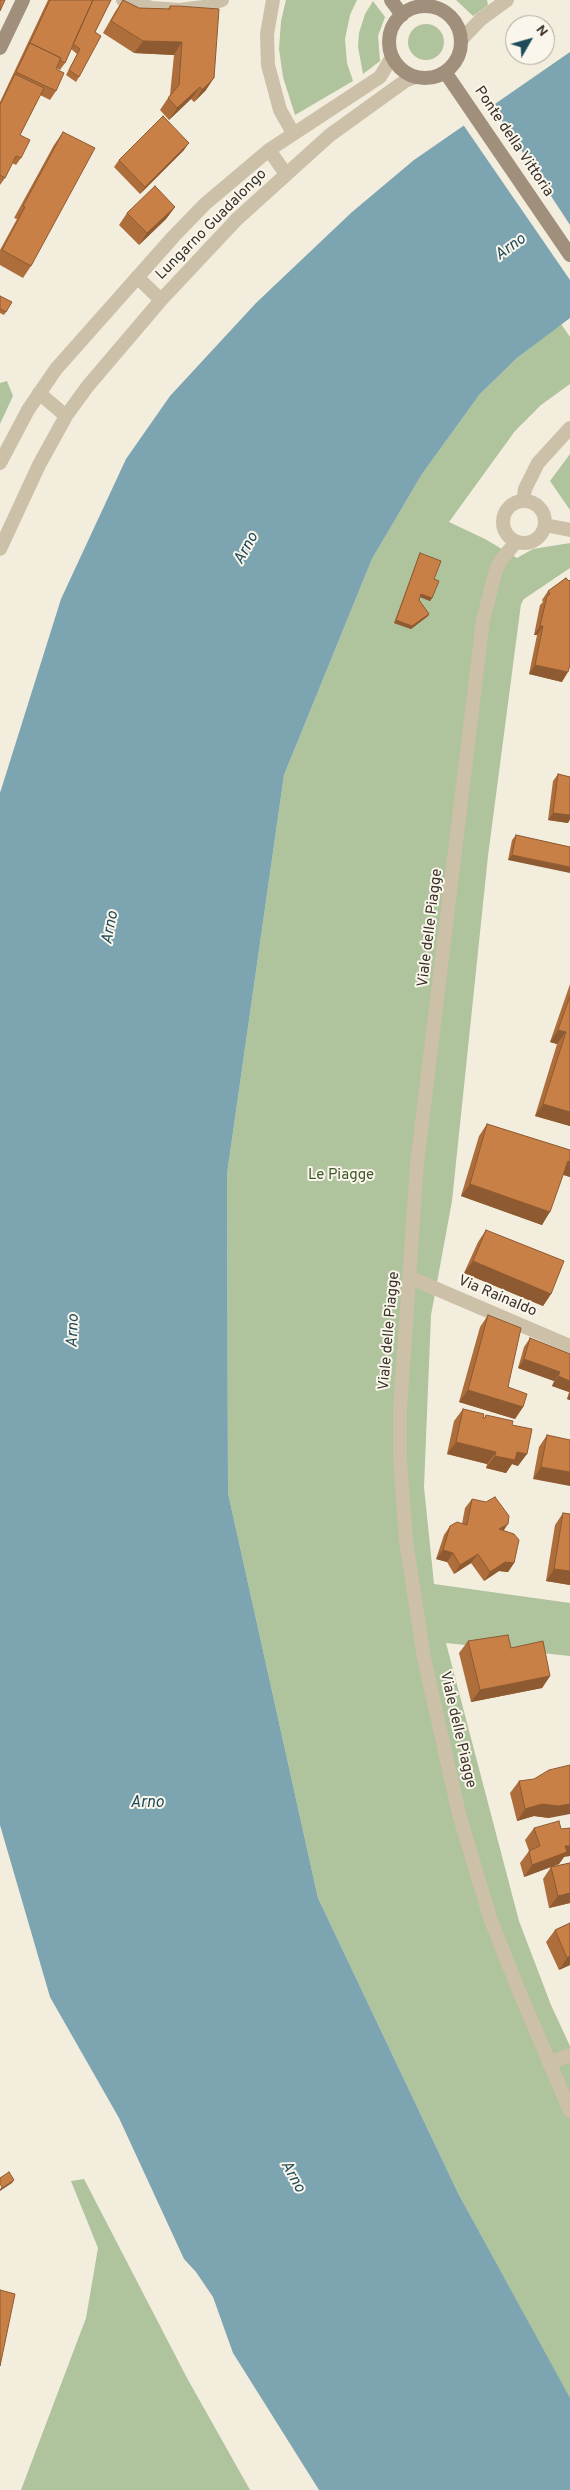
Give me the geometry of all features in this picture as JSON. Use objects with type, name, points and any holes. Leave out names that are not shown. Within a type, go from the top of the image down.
[{"type":"main road","points":[[0,48],[23,0]]},
{"type":"main road","points":[[392,0],[402,15]]},
{"type":"main road","points":[[421,7],[441,10],[456,24],[461,40],[456,61],[445,72],[433,77],[415,77],[403,70],[392,57],[390,34],[402,15],[421,7]]},
{"type":"main road","name":"Ponte della Vittoria","points":[[445,72],[570,255]]},
{"type":"street","points":[[123,0],[152,8],[180,10],[203,8],[222,0]]},
{"type":"street","points":[[273,0],[267,34],[268,64],[275,95],[293,133]]},
{"type":"street","points":[[461,40],[481,19],[507,0]]},
{"type":"street","name":"Lungarno Guadalongo","points":[[0,463],[39,393],[56,368],[205,204],[269,150],[380,77],[392,57]]},
{"type":"street","name":"Lungarno Guadalongo","points":[[0,549],[39,465],[66,416],[87,387],[160,300],[237,219],[330,135],[405,81],[415,77]]},
{"type":"street","name":"Lungarno Guadalongo","points":[[269,150],[286,174]]},
{"type":"street","name":"Lungarno Guadalongo","points":[[137,277],[160,300]]},
{"type":"street","points":[[39,393],[66,416]]},
{"type":"street","points":[[523,501],[528,482],[538,463],[570,428]]},
{"type":"street","points":[[523,501],[529,501],[540,508],[545,519],[545,525],[540,536],[535,540],[529,543],[516,542],[504,528],[504,516],[511,506],[523,501]]},
{"type":"street","points":[[545,525],[570,530]]},
{"type":"street","name":"Viale delle Piagge","points":[[516,542],[501,560],[496,570],[484,620],[417,1164],[411,1278],[400,1410],[400,1459],[406,1541],[424,1658],[460,1814],[490,1918],[570,2110]]},
{"type":"street","name":"Via Rainaldo","points":[[411,1278],[570,1346]]},
{"type":"street","points":[[549,2063],[570,2055]]},
{"type":"green space","points":[[286,0],[357,0],[350,15],[345,39],[347,63],[353,81],[295,115],[283,77],[279,49],[281,21]]},
{"type":"green space","points":[[456,0],[487,0],[488,5],[473,16]]},
{"type":"green space","points":[[373,1],[385,17],[378,36],[380,61],[363,74],[358,47],[359,33],[365,14]]},
{"type":"green space","points":[[426,24],[433,25],[439,29],[443,35],[443,49],[439,55],[433,59],[426,60],[419,59],[413,55],[409,49],[408,42],[409,35],[413,29],[419,25]]},
{"type":"green space","name":"Le Piagge","points":[[561,324],[570,337],[570,384],[541,405],[515,431],[449,522],[485,539],[517,558],[533,549],[570,543],[570,568],[524,599],[521,604],[488,856],[452,1201],[431,1315],[424,1487],[434,1584],[570,1603],[570,1656],[446,1643],[519,1921],[551,2005],[570,2046],[570,2399],[458,2193],[318,1898],[228,1493],[227,1174],[284,775],[372,559],[422,474],[480,394],[517,358]]},
{"type":"green space","points":[[7,381],[13,396],[0,424],[0,383]]},
{"type":"green space","points":[[570,454],[570,510],[550,481]]},
{"type":"green space","points":[[84,2179],[187,2378],[250,2490],[21,2490],[86,2318],[98,2248],[71,2181]]},
{"type":"water","name":"Arno","points":[[570,52],[570,318],[517,358],[480,394],[422,474],[372,559],[284,775],[227,1174],[228,1493],[318,1898],[458,2193],[570,2398],[570,2490],[319,2490],[233,2353],[213,2297],[196,2272],[184,2259],[119,2118],[50,1997],[0,1825],[0,793],[61,599],[126,459],[170,396],[256,303],[352,212],[414,160],[551,65],[555,65],[555,62]]},
{"type":"pier","points":[[491,104],[570,225],[570,280],[462,123]]},
{"type":"building","points":[[0,0],[5,0],[0,11]]},
{"type":"building","points":[[50,0],[93,0],[65,63],[60,60],[61,58],[30,43],[29,45]]},
{"type":"building","points":[[93,0],[111,0],[95,32],[101,36],[79,77],[69,70],[80,49],[73,44]]},
{"type":"building","points":[[123,0],[139,8],[170,9],[170,6],[178,6],[219,9],[214,78],[202,90],[200,87],[177,108],[168,98],[179,85],[182,42],[143,41],[111,21]]},
{"type":"building","points":[[30,43],[61,58],[56,69],[64,73],[56,91],[16,72]]},
{"type":"building","points":[[15,74],[44,88],[20,135],[30,140],[21,158],[16,156],[5,178],[0,175],[0,105]]},
{"type":"building","points":[[163,116],[189,143],[145,187],[119,160]]},
{"type":"building","points":[[63,132],[95,148],[31,266],[2,250],[25,207],[23,206]]},
{"type":"building","points":[[155,186],[175,207],[147,233],[127,213]]},
{"type":"building","points":[[0,296],[12,302],[6,312],[0,309]]},
{"type":"building","points":[[420,553],[441,561],[434,579],[439,581],[432,598],[421,594],[419,600],[429,614],[412,626],[396,620]]},
{"type":"building","points":[[566,578],[570,580],[570,665],[568,672],[535,665],[543,626],[540,626],[547,596],[550,594],[548,591]]},
{"type":"building","points":[[558,774],[570,777],[570,815],[553,813]]},
{"type":"building","points":[[516,835],[570,847],[570,867],[512,855]]},
{"type":"building","points":[[570,996],[570,1112],[543,1104],[566,1032],[558,1030]]},
{"type":"building","points":[[487,1124],[570,1150],[570,1162],[568,1161],[550,1212],[470,1184]]},
{"type":"building","points":[[486,1230],[564,1261],[551,1294],[473,1261]]},
{"type":"building","points":[[488,1315],[521,1328],[508,1387],[527,1394],[523,1407],[468,1390]]},
{"type":"building","points":[[530,1338],[570,1354],[570,1381],[558,1376],[560,1372],[524,1359]]},
{"type":"building","points":[[463,1409],[484,1414],[483,1418],[486,1415],[513,1421],[512,1425],[532,1429],[527,1454],[517,1452],[515,1460],[495,1456],[496,1452],[456,1442]]},
{"type":"building","points":[[547,1435],[570,1440],[570,1472],[541,1467]]},
{"type":"building","points":[[495,1497],[509,1516],[508,1524],[499,1529],[514,1534],[519,1540],[514,1563],[505,1562],[490,1572],[478,1554],[460,1565],[453,1553],[443,1550],[450,1526],[457,1522],[467,1525],[472,1499],[486,1502]]},
{"type":"building","points":[[563,1513],[570,1514],[570,1571],[554,1569]]},
{"type":"building","points":[[508,1635],[511,1648],[543,1641],[550,1676],[480,1690],[468,1641]]},
{"type":"building","points":[[570,1765],[570,1804],[558,1806],[542,1804],[525,1809],[519,1781],[534,1779],[549,1770]]},
{"type":"building","points":[[559,1821],[561,1829],[570,1828],[570,1846],[565,1846],[567,1852],[532,1865],[529,1851],[540,1846],[534,1828]]},
{"type":"building","points":[[570,1863],[570,1893],[558,1896],[551,1867]]},
{"type":"building","points":[[570,1923],[570,1956],[567,1958],[555,1930]]},
{"type":"building","points":[[9,2172],[14,2180],[1,2189],[0,2178]]},
{"type":"building","points":[[0,2290],[15,2294],[0,2366]]}]
